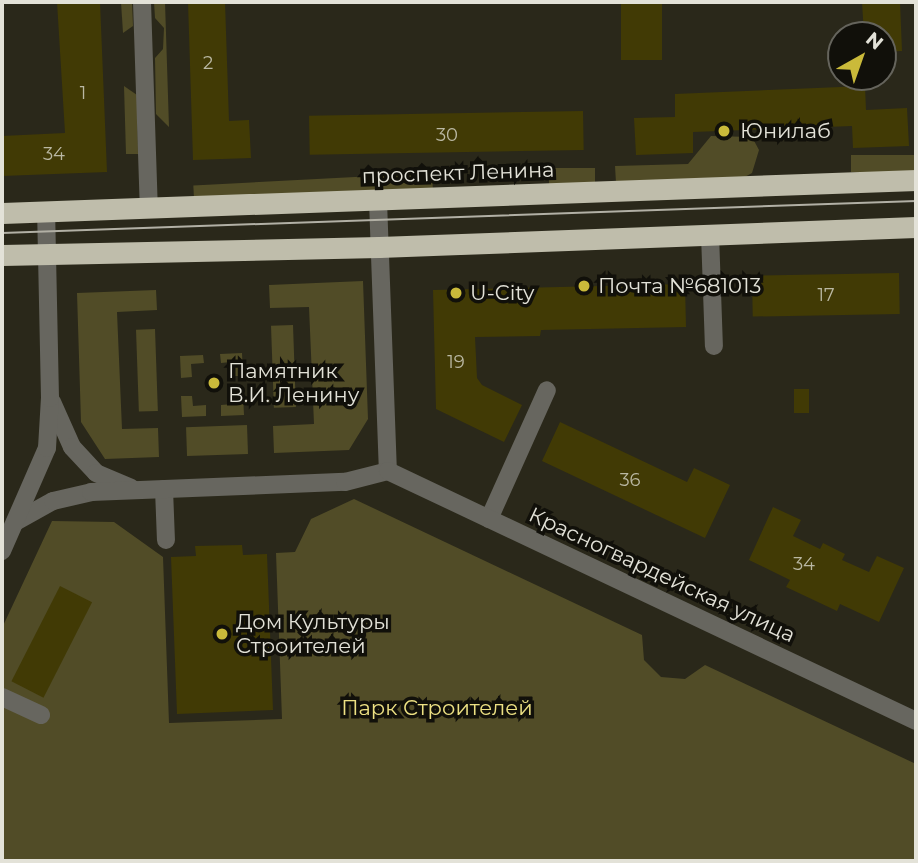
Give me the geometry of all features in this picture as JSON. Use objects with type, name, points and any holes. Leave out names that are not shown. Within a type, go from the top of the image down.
[{"type":"highway","name":"проспект Ленина","points":[[2,213],[916,180]]},
{"type":"highway","points":[[2,255],[379,247],[916,228]]},
{"type":"street","points":[[142,2],[149,209]]},
{"type":"street","points":[[15,523],[53,500],[91,492],[345,482],[388,471],[378,201]]},
{"type":"street","points":[[2,551],[47,448],[50,398],[46,212]]},
{"type":"street","points":[[710,234],[714,346]]},
{"type":"street","points":[[489,519],[547,390]]},
{"type":"street","points":[[50,398],[72,447],[96,473],[134,490]]},
{"type":"street","name":"Красногвардейская улица","points":[[388,471],[916,721]]},
{"type":"street","points":[[164,489],[166,540]]},
{"type":"street","points":[[2,697],[41,715]]},
{"type":"green space","points":[[121,2],[132,2],[133,26],[123,33]]},
{"type":"green space","points":[[154,2],[165,2],[169,127],[156,114],[155,58],[163,49],[164,28],[155,18]]},
{"type":"green space","points":[[124,86],[137,95],[138,154],[126,154]]},
{"type":"green space","points":[[711,136],[752,137],[759,150],[752,173],[741,179],[616,183],[615,166],[688,164]]},
{"type":"green space","points":[[851,155],[916,155],[916,172],[851,172]]},
{"type":"green space","points":[[549,168],[595,168],[595,185],[549,185]]},
{"type":"green space","points":[[432,173],[433,190],[194,202],[193,186]]},
{"type":"green space","points":[[363,281],[368,419],[349,450],[274,453],[273,426],[314,424],[309,307],[270,308],[269,285]]},
{"type":"green space","points":[[156,290],[157,310],[117,312],[122,429],[158,428],[159,457],[105,459],[81,422],[77,293]]},
{"type":"green space","points":[[293,325],[296,407],[274,408],[271,326]]},
{"type":"green space","points":[[155,329],[158,411],[139,412],[136,330]]},
{"type":"green space","points":[[242,353],[243,376],[232,376],[231,362],[221,363],[220,354]]},
{"type":"green space","points":[[203,355],[204,363],[191,364],[192,377],[181,378],[180,356]]},
{"type":"green space","points":[[243,394],[244,415],[221,416],[221,405],[233,404],[233,395]]},
{"type":"green space","points":[[181,396],[192,396],[193,406],[206,405],[206,416],[182,417]]},
{"type":"green space","points":[[247,425],[248,454],[187,456],[186,427]]},
{"type":"green space","name":"Парк Строителей","points":[[354,499],[642,635],[644,660],[661,677],[685,679],[705,665],[916,764],[916,861],[2,861],[2,628],[52,521],[114,522],[163,557],[169,723],[282,719],[276,553],[295,552],[311,519]]},
{"type":"building","points":[[57,2],[100,2],[107,172],[2,176],[2,136],[65,133]]},
{"type":"building","points":[[188,2],[225,2],[229,121],[249,120],[251,158],[193,160]]},
{"type":"building","points":[[621,2],[662,2],[662,60],[621,60]]},
{"type":"building","points":[[862,2],[900,2],[902,51],[897,51],[897,21],[863,21]]},
{"type":"building","points":[[827,88],[827,91],[865,91],[866,110],[907,108],[909,146],[853,148],[852,126],[693,132],[693,153],[636,155],[634,118],[675,117],[675,94]]},
{"type":"building","points":[[583,111],[584,150],[310,155],[309,116]]},
{"type":"building","points":[[899,273],[900,314],[753,317],[752,276]]},
{"type":"building","points":[[685,284],[686,327],[541,330],[540,336],[475,337],[477,378],[482,385],[522,405],[504,442],[436,409],[433,290]]},
{"type":"building","points":[[794,389],[809,389],[809,413],[794,413]]},
{"type":"building","points":[[560,422],[687,482],[694,468],[730,485],[705,538],[542,461]]},
{"type":"building","points":[[773,507],[801,520],[793,536],[820,549],[823,543],[845,554],[842,560],[869,572],[877,556],[904,568],[879,622],[840,604],[837,611],[786,587],[790,580],[749,560]]},
{"type":"building","name":"Дом Культуры Строителей","points":[[242,545],[243,555],[267,554],[273,710],[177,714],[171,557],[196,556],[195,546]]},
{"type":"building","points":[[60,586],[92,602],[43,698],[11,681]]},
{"type":"tram line","points":[[2,233],[916,201]]},
{"type":"place","name":"Юнилаб","points":[[724,131]]},
{"type":"place","name":"Почта №681013","points":[[584,286]]},
{"type":"place","name":"U-City","points":[[456,293]]},
{"type":"place","name":"Памятник В.И. Ленину","points":[[214,383]]},
{"type":"place","name":"Дом Культуры Строителей","points":[[222,634]]}]
